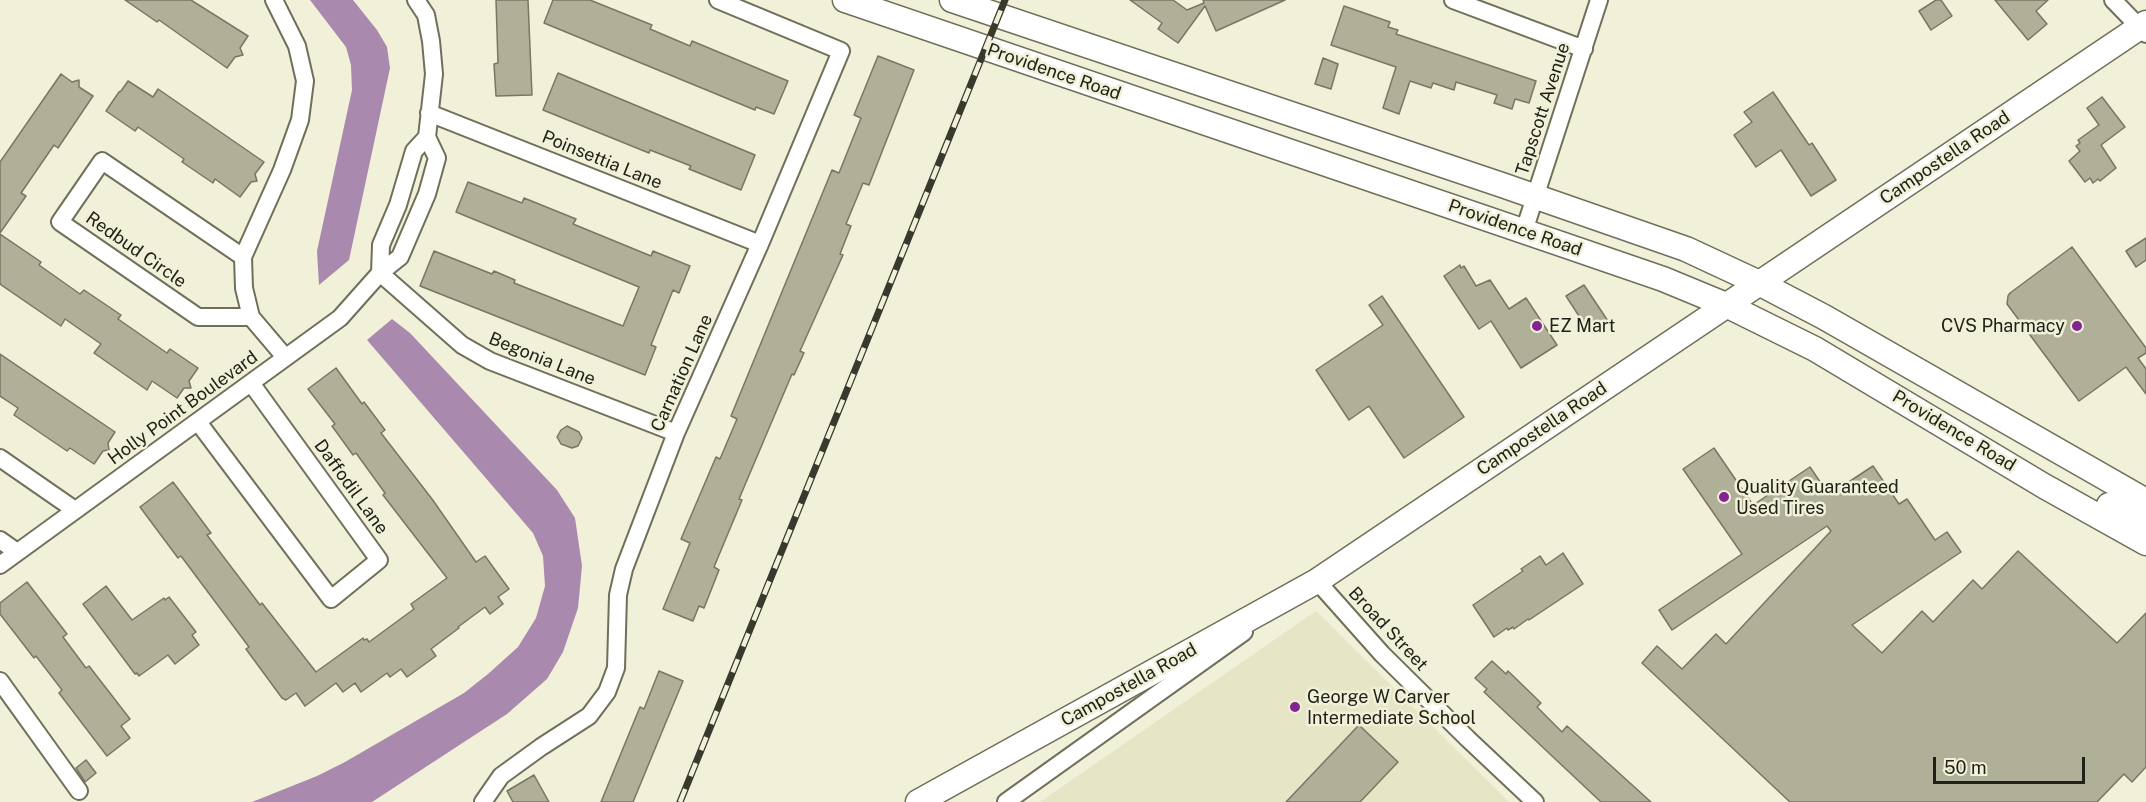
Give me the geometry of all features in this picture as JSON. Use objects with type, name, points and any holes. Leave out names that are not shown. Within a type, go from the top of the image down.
[{"type":"main road","name":"Providence Road","points":[[845,0],[1663,279],[1726,305],[1815,349],[2044,486],[2146,543]]},
{"type":"main road","name":"Providence Road","points":[[955,0],[1686,249],[1824,317],[2146,501]]},
{"type":"main road","name":"Campostella Road","points":[[918,802],[1317,581],[1726,305],[2144,28]]},
{"type":"main road","points":[[2044,486],[2079,491],[2146,523]]},
{"type":"street","points":[[274,0],[297,46],[305,81],[300,120],[282,170],[243,257],[244,288],[250,317],[285,357]]},
{"type":"street","name":"Holly Point Boulevard","points":[[0,565],[340,318],[380,273],[400,257],[427,194],[437,158],[427,137],[434,74],[431,41],[426,15],[416,0]]},
{"type":"street","name":"Carnation Lane","points":[[483,802],[501,777],[541,747],[589,716],[607,692],[616,668],[618,595],[624,569],[676,433],[760,244],[841,51],[717,0]]},
{"type":"street","points":[[1453,0],[1584,49]]},
{"type":"street","name":"Tapscott Avenue","points":[[1524,231],[1599,0]]},
{"type":"street","points":[[2113,0],[2144,28]]},
{"type":"street","name":"Poinsettia Lane","points":[[429,113],[760,244]]},
{"type":"street","name":"Holly Point Boulevard","points":[[380,273],[381,245],[398,205],[414,151],[427,137]]},
{"type":"street","name":"Redbud Circle","points":[[243,257],[102,161],[60,222],[198,317],[250,317]]},
{"type":"street","name":"Begonia Lane","points":[[380,273],[462,345],[490,361],[676,433]]},
{"type":"street","name":"Daffodil Lane","points":[[198,422],[331,599],[379,560],[251,383]]},
{"type":"street","points":[[0,458],[75,510]]},
{"type":"street","points":[[0,540],[17,552]]},
{"type":"street","points":[[1006,802],[1317,581]]},
{"type":"street","name":"Broad Street","points":[[1317,581],[1382,654],[1535,802]]},
{"type":"street","points":[[0,681],[80,791]]},
{"type":"shaded area","points":[[310,0],[353,0],[377,30],[387,47],[390,68],[349,260],[319,285],[317,251],[352,90],[351,65],[346,47]]},
{"type":"shaded area","points":[[392,319],[410,333],[557,490],[575,518],[582,566],[578,608],[563,652],[547,679],[507,714],[372,802],[252,802],[345,762],[464,693],[518,647],[536,618],[545,586],[543,556],[533,533],[367,340]]},
{"type":"shaded area","name":"George W Carver Intermediate School","points":[[1316,611],[1509,802],[1040,802]]},
{"type":"building","points":[[125,0],[191,0],[248,36],[240,48],[243,55],[235,57],[227,68],[159,20],[157,22]]},
{"type":"building","points":[[496,0],[528,0],[532,95],[496,96],[494,64],[498,63]]},
{"type":"building","points":[[553,0],[590,0],[652,25],[650,29],[690,46],[692,41],[788,81],[774,114],[756,107],[755,110],[544,23]]},
{"type":"building","points":[[1130,0],[1173,0],[1187,10],[1204,3],[1203,0],[1285,0],[1216,31],[1205,6],[1178,43],[1158,29],[1162,23]]},
{"type":"building","points":[[1936,0],[1941,0],[1952,16],[1931,30],[1919,11]]},
{"type":"building","points":[[1995,0],[2048,0],[2036,11],[2047,24],[2028,40]]},
{"type":"building","points":[[1344,6],[1390,22],[1388,27],[1398,30],[1396,34],[1536,81],[1529,103],[1515,99],[1512,109],[1494,103],[1497,95],[1456,82],[1454,90],[1433,83],[1431,88],[1410,81],[1399,114],[1383,108],[1396,67],[1331,45]]},
{"type":"building","points":[[878,56],[914,70],[869,185],[863,183],[846,224],[851,226],[840,254],[843,255],[800,351],[804,353],[794,375],[792,374],[739,499],[742,500],[714,567],[719,570],[704,608],[699,606],[693,621],[663,609],[690,543],[681,539],[716,457],[720,459],[737,419],[731,416],[832,170],[839,173],[861,118],[854,115]]},
{"type":"building","points":[[1323,58],[1338,64],[1331,89],[1315,84]]},
{"type":"building","points":[[558,73],[755,155],[741,190],[689,169],[691,166],[650,150],[649,153],[543,110]]},
{"type":"building","points":[[61,74],[72,82],[79,80],[79,87],[93,96],[58,148],[54,145],[21,193],[26,196],[0,233],[0,162]]},
{"type":"building","points":[[128,81],[153,97],[158,89],[264,162],[255,174],[257,181],[251,182],[240,197],[215,179],[213,183],[182,162],[184,159],[138,127],[135,131],[106,111]]},
{"type":"building","points":[[1773,92],[1809,145],[1812,143],[1836,180],[1811,196],[1781,150],[1756,167],[1734,135],[1752,122],[1744,112]]},
{"type":"building","points":[[2102,97],[2125,127],[2101,145],[2116,168],[2100,181],[2098,179],[2093,183],[2090,178],[2085,182],[2069,161],[2080,151],[2076,146],[2080,143],[2078,140],[2099,125],[2087,108]]},
{"type":"building","points":[[468,182],[522,203],[524,198],[576,219],[573,224],[651,256],[653,251],[690,266],[679,293],[673,290],[651,345],[656,347],[645,375],[420,286],[434,251],[492,274],[494,271],[515,280],[514,283],[623,326],[639,287],[456,212]]},
{"type":"building","points":[[0,234],[41,262],[39,265],[80,294],[84,290],[121,315],[118,319],[167,353],[170,349],[198,368],[189,381],[191,388],[184,388],[177,398],[152,381],[147,390],[94,353],[101,344],[65,319],[61,326],[0,284]]},
{"type":"building","points":[[2146,238],[2146,260],[2136,267],[2126,251]]},
{"type":"building","name":"CVS Pharmacy","points":[[2072,247],[2146,348],[2146,353],[2138,358],[2146,369],[2146,394],[2126,367],[2079,401],[2007,304],[2010,293]]},
{"type":"building","points":[[1460,265],[1461,268],[1464,266],[1476,286],[1490,280],[1509,309],[1526,298],[1557,345],[1521,368],[1491,321],[1479,329],[1444,276]]},
{"type":"building","points":[[1584,285],[1608,321],[1590,333],[1566,296]]},
{"type":"building","points":[[1382,296],[1464,417],[1404,458],[1369,406],[1349,420],[1316,370],[1383,325],[1369,305]]},
{"type":"building","points":[[0,354],[115,432],[108,443],[109,450],[103,451],[94,464],[70,448],[67,451],[14,415],[18,408],[0,396]]},
{"type":"building","points":[[336,368],[362,404],[364,402],[385,430],[381,433],[432,499],[476,562],[485,556],[509,589],[498,597],[503,604],[490,614],[485,607],[458,627],[431,649],[436,656],[407,677],[401,669],[390,677],[387,673],[361,692],[355,683],[343,692],[336,683],[305,706],[296,693],[286,700],[282,698],[246,649],[249,647],[181,556],[178,558],[140,507],[173,482],[211,533],[207,535],[260,605],[262,603],[316,672],[363,638],[369,642],[414,609],[411,604],[447,578],[383,495],[385,493],[356,453],[353,455],[332,426],[335,424],[308,389]]},
{"type":"building","points":[[567,426],[579,432],[582,438],[578,446],[572,448],[561,444],[557,437]]},
{"type":"building","points":[[1714,448],[1753,505],[1810,467],[1829,495],[1873,466],[1899,504],[1907,499],[1935,540],[1947,532],[1961,552],[1852,625],[1882,653],[1922,611],[1933,622],[1973,580],[1982,589],[2018,551],[2117,643],[2146,613],[2146,767],[2132,782],[2124,774],[2097,802],[1790,802],[1642,663],[1657,646],[1682,669],[1716,634],[1726,644],[1831,531],[1827,526],[1672,630],[1659,610],[1742,554],[1683,469]]},
{"type":"building","points":[[1563,553],[1583,584],[1514,629],[1513,627],[1508,630],[1507,628],[1494,637],[1473,605],[1523,571],[1521,569],[1540,556],[1546,565]]},
{"type":"building","points":[[27,582],[67,634],[63,637],[86,668],[89,666],[130,719],[121,726],[130,738],[107,756],[59,693],[62,690],[0,614],[0,603]]},
{"type":"building","points":[[106,586],[132,620],[169,597],[196,632],[192,635],[199,645],[175,664],[168,655],[139,676],[135,674],[83,604]]},
{"type":"building","points":[[1492,661],[1506,674],[1508,671],[1541,703],[1537,707],[1562,732],[1567,726],[1651,802],[1601,802],[1484,692],[1487,689],[1475,678]]},
{"type":"building","points":[[659,671],[683,681],[633,802],[601,802],[640,707],[644,709]]},
{"type":"building","points":[[1359,725],[1398,762],[1360,802],[1286,802]]},
{"type":"building","points":[[86,760],[96,773],[85,782],[76,768]]},
{"type":"building","points":[[534,775],[549,802],[513,802],[507,791]]},
{"type":"railway","points":[[680,802],[1005,0]]},
{"type":"place","name":"EZ Mart","points":[[1537,326]]},
{"type":"place","name":"CVS Pharmacy","points":[[2077,326]]},
{"type":"place","name":"Quality Guaranteed Used Tires","points":[[1724,497]]},
{"type":"place","name":"George W Carver Intermediate School","points":[[1295,707]]}]
